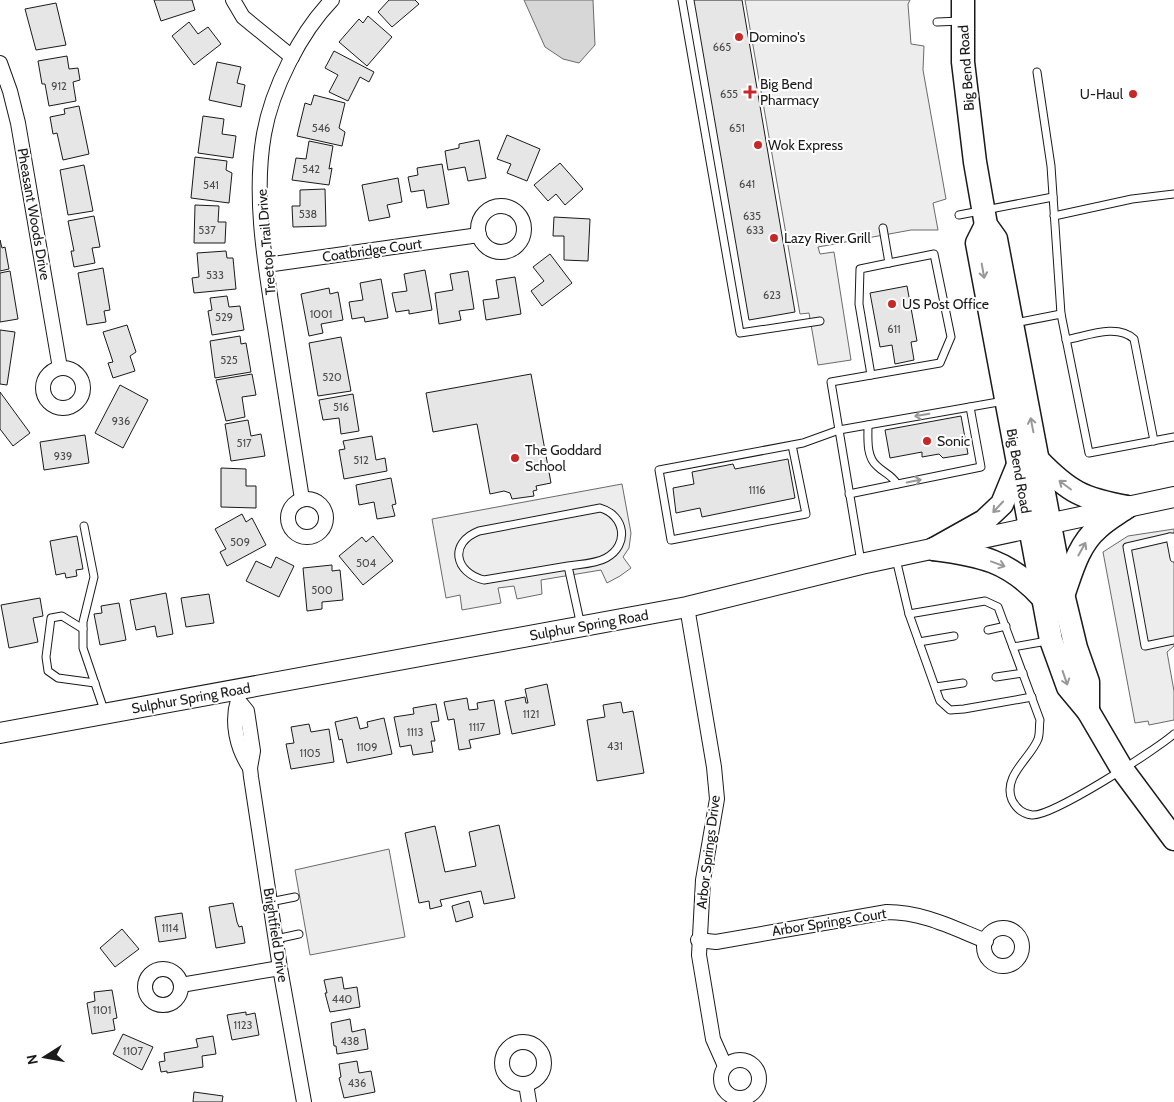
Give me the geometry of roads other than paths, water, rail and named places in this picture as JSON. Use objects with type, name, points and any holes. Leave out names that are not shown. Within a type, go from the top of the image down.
[{"type":"main road","name":"Big Bend Road","points":[[963,10],[963,62],[975,162],[985,218],[996,239],[1013,323],[1028,462],[1053,595],[1076,648],[1088,682],[1088,710]]},
{"type":"main road","name":"Big Bend Road","points":[[985,218],[977,243],[1006,400],[1028,462]]},
{"type":"main road","points":[[934,549],[984,521],[1002,504],[1028,462],[1070,489],[1100,502],[1126,508]]},
{"type":"main road","name":"Sulphur Spring Road","points":[[0,733],[105,713],[237,695],[581,626],[687,607],[861,564],[1174,497]]},
{"type":"main road","points":[[934,549],[970,553],[1009,568],[1029,583],[1053,595],[1088,539],[1098,528],[1126,508]]},
{"type":"main road","name":"Big Bend Road","points":[[1053,595],[1051,640],[1068,687],[1088,710],[1122,769],[1174,839]]},
{"type":"street","points":[[233,0],[243,17],[292,56]]},
{"type":"street","name":"Treetop Trail Drive","points":[[302,499],[266,265],[261,214],[264,134],[292,56],[317,15],[332,0]]},
{"type":"street","name":"Pheasant Woods Drive","points":[[0,63],[10,90],[18,123],[60,368]]},
{"type":"street","name":"Coatbridge Court","points":[[266,265],[479,235]]},
{"type":"street","name":"Arbor Springs Drive","points":[[687,607],[716,791],[715,814],[704,880],[698,940],[713,1040],[725,1066]]},
{"type":"street","name":"Brightfield Drive","points":[[237,695],[247,711],[253,751],[250,768],[280,968],[304,1102]]},
{"type":"street","name":"Arbor Springs Court","points":[[698,940],[716,942],[868,914],[896,912],[924,916],[986,941]]},
{"type":"street","points":[[181,985],[280,968]]},
{"type":"street","points":[[526,1084],[529,1102]]},
{"type":"lane","points":[[682,0],[740,333],[820,320]]},
{"type":"lane","points":[[937,22],[963,10]]},
{"type":"lane","points":[[1037,72],[1051,166],[1061,314],[1089,453],[1174,437]]},
{"type":"lane","points":[[1054,216],[1132,199],[1174,194]]},
{"type":"lane","points":[[959,215],[985,218],[1053,197]]},
{"type":"lane","points":[[883,228],[890,263]]},
{"type":"lane","points":[[861,564],[831,382],[940,363],[950,337],[934,254],[860,269],[859,304],[871,375]]},
{"type":"lane","points":[[1013,323],[1061,314]]},
{"type":"lane","points":[[1066,340],[1118,330],[1126,332],[1134,339],[1154,441]]},
{"type":"lane","points":[[792,445],[806,514],[671,540],[658,470],[792,445],[839,430],[868,424],[1006,400]]},
{"type":"lane","points":[[849,494],[981,467],[970,407]]},
{"type":"lane","points":[[868,424],[868,446],[872,460],[892,477],[897,484]]},
{"type":"lane","points":[[600,508],[616,517],[622,528],[620,541],[615,552],[595,562],[568,566],[484,580],[475,578],[465,569],[460,562],[458,552],[460,544],[468,535],[478,531],[600,508]]},
{"type":"lane","points":[[84,526],[94,577],[83,629],[83,648],[105,713]]},
{"type":"lane","points":[[1174,558],[1172,537],[1127,547],[1145,646],[1174,640]]},
{"type":"lane","points":[[896,558],[909,614],[940,700],[950,710],[1032,697]]},
{"type":"lane","points":[[568,566],[581,626]]},
{"type":"lane","points":[[909,614],[985,601],[998,607],[1040,720],[1039,738],[1018,768],[1010,785],[1012,799],[1021,812],[1034,815],[1053,809],[1122,769],[1174,734]]},
{"type":"lane","points":[[83,629],[62,616],[51,618],[46,657],[48,671],[58,678],[95,684]]},
{"type":"lane","points":[[988,630],[1006,626]]},
{"type":"lane","points":[[919,642],[954,636]]},
{"type":"lane","points":[[1014,648],[1051,640]]},
{"type":"lane","points":[[996,677],[1023,672]]},
{"type":"lane","points":[[936,687],[963,682]]},
{"type":"lane","points":[[270,902],[295,897]]},
{"type":"lane","points":[[276,939],[299,934]]},
{"type":"place","name":"Domino's","points":[[739,37]]},
{"type":"place","name":"Big Bend Pharmacy","points":[[750,92]]},
{"type":"place","name":"U-Haul","points":[[1133,94]]},
{"type":"place","name":"Wok Express","points":[[758,145]]},
{"type":"place","name":"Lazy River Grill","points":[[774,238]]},
{"type":"place","name":"US Post Office","points":[[892,304]]},
{"type":"place","name":"Sonic","points":[[927,441]]},
{"type":"place","name":"The Goddard School","points":[[515,458]]}]
